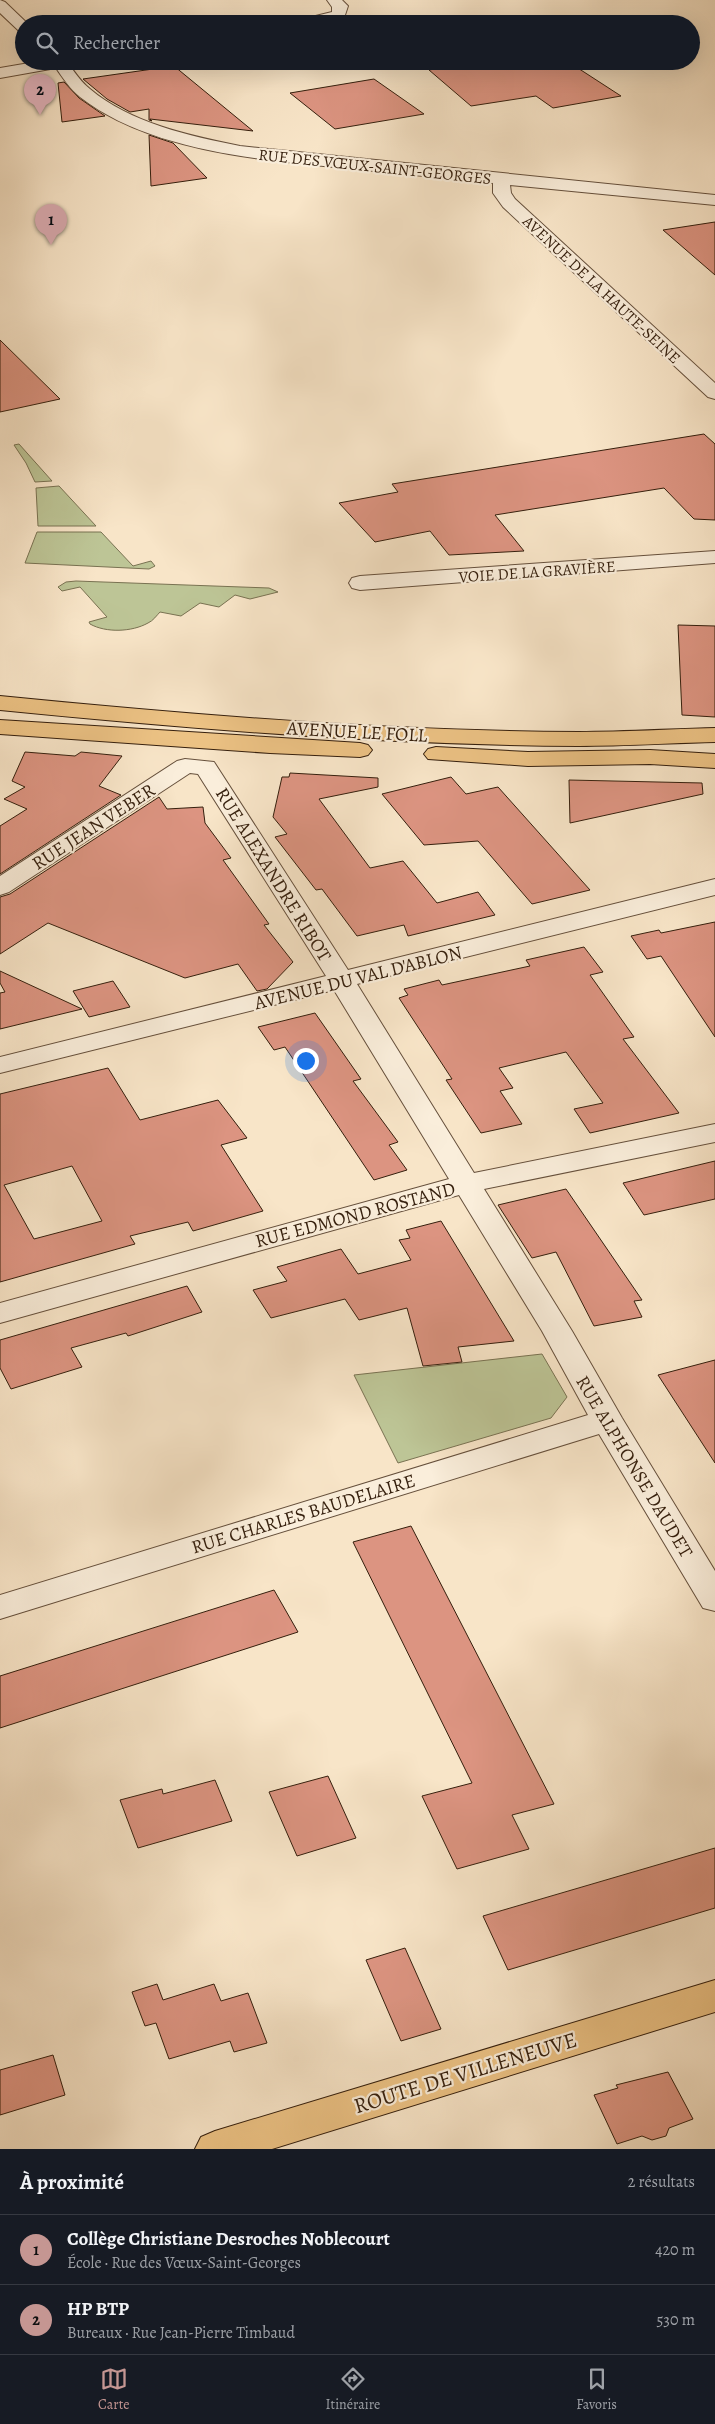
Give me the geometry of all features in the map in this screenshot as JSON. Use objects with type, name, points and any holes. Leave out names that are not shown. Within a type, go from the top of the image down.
[{"type":"main road","name":"AVENUE LE FOLL","points":[[0,703],[181,721],[481,737],[581,739],[715,735]]},
{"type":"main road","name":"AVENUE LE FOLL","points":[[0,727],[270,746],[528,759],[650,757],[715,762]]},
{"type":"main road","name":"ROUTE DE VILLENEUVE","points":[[228,2147],[715,1996]]},
{"type":"street","points":[[334,0],[341,9],[339,15]]},
{"type":"street","points":[[0,5],[15,19]]},
{"type":"street","points":[[0,73],[17,70]]},
{"type":"street","name":"RUE DES VŒUX-SAINT-GEORGES","points":[[68,70],[84,92],[98,101],[149,126],[217,147],[261,155],[715,200]]},
{"type":"street","name":"AVENUE DE LA HAUTE-SEINE","points":[[501,179],[502,193],[509,203],[715,393]]},
{"type":"street","name":"VOIE DE LA GRAVIÈRE","points":[[360,583],[715,557]]},
{"type":"street","name":"RUE JEAN VEBER","points":[[0,887],[186,766]]},
{"type":"street","name":"RUE ALEXANDRE RIBOT","points":[[186,766],[206,767],[342,981],[557,1331]]},
{"type":"street","name":"AVENUE DU VAL D'ABLON","points":[[0,1065],[715,887]]},
{"type":"street","name":"RUE EDMOND ROSTAND","points":[[0,1313],[465,1184],[715,1133]]},
{"type":"street","name":"RUE ALPHONSE DAUDET","points":[[557,1331],[607,1420],[715,1599]]},
{"type":"street","name":"RUE CHARLES BAUDELAIRE","points":[[0,1607],[607,1420]]},
{"type":"green space","points":[[19,444],[52,481],[35,482],[26,463],[14,445]]},
{"type":"green space","points":[[59,486],[96,526],[38,526],[36,488]]},
{"type":"green space","points":[[37,532],[101,532],[133,566],[151,561],[155,566],[149,569],[25,563]]},
{"type":"green space","points":[[66,582],[269,588],[278,592],[250,599],[235,595],[219,607],[200,603],[181,616],[160,612],[152,621],[142,626],[127,630],[111,630],[90,624],[89,622],[107,617],[80,587],[62,591],[58,587]]},
{"type":"green space","points":[[542,1354],[567,1397],[551,1418],[398,1463],[354,1375]]},
{"type":"building","points":[[146,70],[179,70],[253,131],[150,119],[152,121],[149,120],[149,109],[130,112],[107,99],[83,79]]},
{"type":"building","points":[[429,70],[581,70],[621,96],[553,108],[536,96],[471,106]]},
{"type":"building","points":[[374,79],[424,114],[335,129],[290,93]]},
{"type":"building","points":[[64,82],[79,98],[105,116],[62,122],[58,83]]},
{"type":"building","points":[[149,135],[173,143],[207,178],[151,186]]},
{"type":"building","points":[[715,222],[715,275],[663,230]]},
{"type":"building","points":[[0,340],[60,399],[0,412]]},
{"type":"building","points":[[704,434],[715,444],[715,520],[694,519],[664,488],[495,515],[524,551],[449,555],[430,531],[375,542],[339,503],[398,492],[392,484]]},
{"type":"building","points":[[678,625],[715,626],[715,717],[682,715]]},
{"type":"building","points":[[25,752],[75,756],[81,752],[122,756],[99,786],[121,795],[0,874],[0,826],[27,809],[4,799],[25,787],[12,781]]},
{"type":"building","points":[[290,773],[378,778],[378,787],[319,799],[370,868],[403,861],[437,903],[478,892],[495,915],[408,936],[404,925],[357,936],[322,889],[316,890],[275,837],[287,834],[273,817],[282,777],[289,777]]},
{"type":"building","points":[[451,777],[466,794],[498,787],[590,890],[532,904],[478,841],[424,845],[382,794]]},
{"type":"building","points":[[569,780],[702,783],[703,794],[570,823]]},
{"type":"building","points":[[159,797],[167,809],[203,807],[205,823],[231,858],[223,860],[269,924],[264,925],[293,962],[267,989],[257,991],[238,964],[185,978],[48,923],[0,954],[0,897],[10,894]]},
{"type":"building","points":[[715,922],[715,1037],[661,956],[647,959],[631,936],[659,930],[661,933]]},
{"type":"building","points":[[584,947],[603,972],[590,975],[634,1037],[623,1039],[679,1113],[590,1133],[574,1109],[603,1103],[566,1052],[499,1068],[513,1088],[500,1091],[522,1124],[481,1133],[446,1080],[452,1079],[399,998],[408,995],[404,989],[439,980],[442,985],[530,966],[526,960]]},
{"type":"building","points":[[0,971],[82,1009],[0,1029],[0,993],[5,992],[0,983]]},
{"type":"building","points":[[113,981],[130,1007],[89,1017],[73,991]]},
{"type":"building","points":[[315,1013],[361,1079],[353,1081],[398,1142],[389,1145],[407,1170],[374,1180],[285,1047],[274,1050],[258,1027]]},
{"type":"building","points":[[108,1068],[140,1120],[218,1100],[247,1138],[221,1145],[263,1211],[193,1231],[188,1222],[130,1236],[135,1244],[0,1282],[0,1094]],"holes":[[[72,1166],[102,1221],[34,1239],[4,1185]]]},
{"type":"building","points":[[715,1161],[715,1199],[644,1215],[623,1183]]},
{"type":"building","points":[[566,1189],[642,1300],[634,1301],[642,1317],[594,1326],[556,1252],[532,1258],[498,1205]]},
{"type":"building","points":[[441,1221],[514,1341],[458,1347],[462,1362],[423,1366],[407,1308],[359,1320],[345,1299],[271,1318],[253,1290],[287,1281],[277,1267],[341,1249],[358,1274],[411,1260],[399,1240],[410,1238],[406,1230]]},
{"type":"building","points":[[187,1286],[202,1312],[128,1336],[126,1333],[71,1348],[82,1367],[11,1389],[0,1368],[0,1340]]},
{"type":"building","points":[[715,1360],[715,1463],[658,1375]]},
{"type":"building","points":[[411,1526],[554,1804],[512,1815],[529,1849],[457,1869],[422,1796],[472,1783],[353,1542]]},
{"type":"building","points":[[274,1590],[298,1632],[0,1728],[0,1676]]},
{"type":"building","points":[[328,1776],[356,1838],[297,1856],[269,1792]]},
{"type":"building","points":[[215,1780],[232,1821],[138,1848],[120,1800],[162,1789],[163,1794]]},
{"type":"building","points":[[715,1848],[715,1908],[508,1970],[483,1916]]},
{"type":"building","points":[[405,1948],[441,2029],[401,2041],[366,1960]]},
{"type":"building","points":[[157,1984],[163,2000],[214,1984],[221,2001],[248,1993],[267,2043],[234,2052],[230,2041],[169,2059],[156,2023],[145,2026],[132,1992]]},
{"type":"building","points":[[53,2055],[65,2095],[0,2115],[0,2070]]},
{"type":"building","points":[[668,2072],[693,2119],[669,2128],[666,2136],[652,2140],[642,2136],[617,2144],[594,2095],[618,2088],[616,2085]]},
{"type":"place","name":"HP BTP","points":[[40,115]]},
{"type":"place","name":"Collège Christiane Desroches Noblecourt","points":[[51,245]]}]
